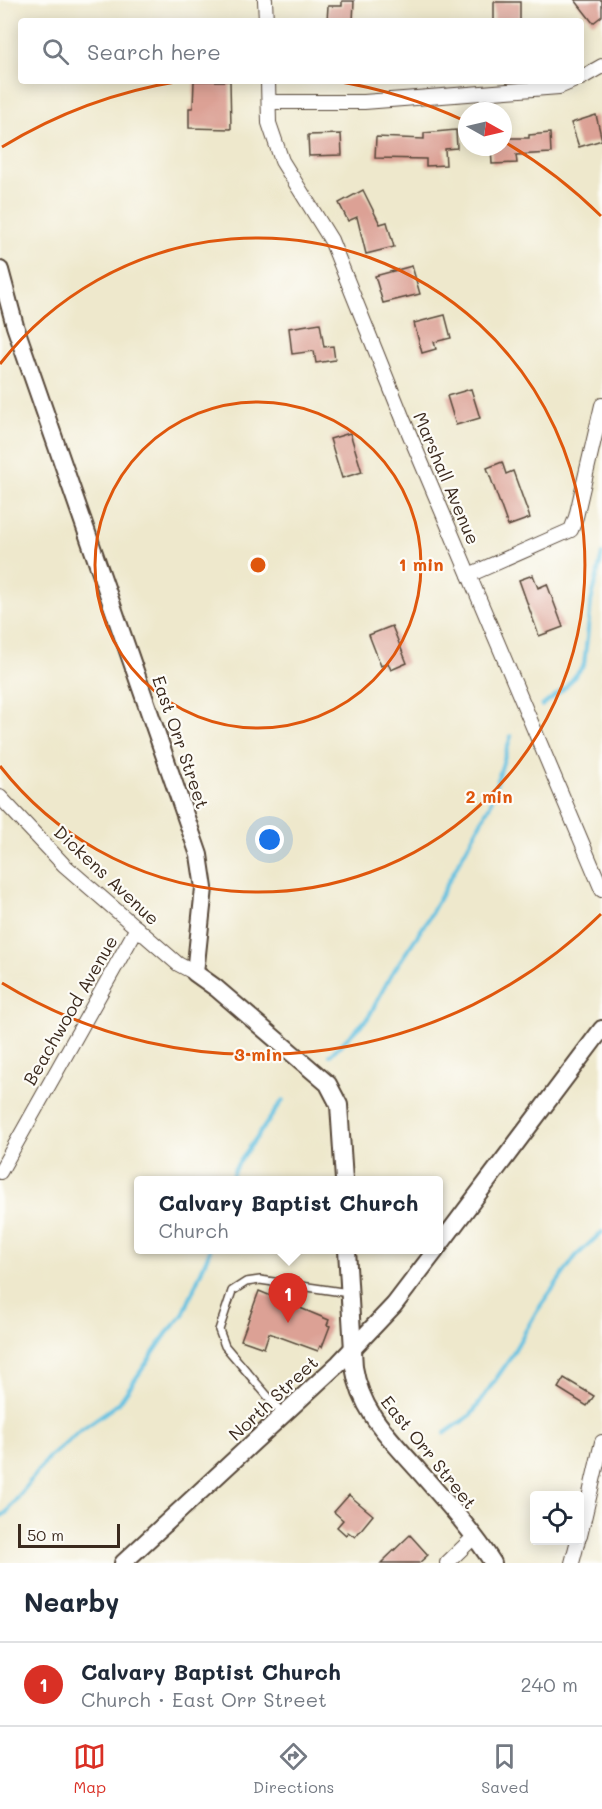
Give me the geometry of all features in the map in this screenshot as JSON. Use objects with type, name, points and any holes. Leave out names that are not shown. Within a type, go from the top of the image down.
[{"type":"street","points":[[265,0],[266,18]]},
{"type":"street","points":[[584,76],[602,66]]},
{"type":"street","name":"Marshall Avenue","points":[[268,84],[270,123],[282,161],[331,240],[403,419],[602,890]]},
{"type":"street","points":[[269,102],[364,102],[559,87],[566,84]]},
{"type":"street","name":"East Orr Street","points":[[0,270],[15,326],[199,855],[204,888],[195,973]]},
{"type":"street","points":[[469,575],[571,530],[602,405]]},
{"type":"street","name":"Dickens Avenue","points":[[0,797],[64,865],[178,964],[195,973]]},
{"type":"street","name":"Beachwood Avenue","points":[[0,1172],[137,928]]},
{"type":"street","points":[[195,973],[216,988],[328,1084],[339,1105],[344,1176]]},
{"type":"street","name":"North Street","points":[[443,1240],[602,1029]]},
{"type":"street","name":"East Orr Street","points":[[347,1254],[352,1348],[357,1385],[372,1417],[474,1537],[493,1563]]},
{"type":"street","name":"North Street","points":[[123,1563],[352,1348],[394,1305],[432,1254]]},
{"type":"street","points":[[584,1519],[602,1442]]},
{"type":"street","points":[[447,1563],[474,1537]]},
{"type":"street","points":[[572,1563],[577,1545]]},
{"type":"lane","points":[[283,1414],[225,1346],[219,1330],[232,1291],[246,1282],[260,1280],[349,1293]]},
{"type":"building","points":[[575,0],[602,0],[602,16],[593,23]]},
{"type":"building","points":[[342,1],[354,1],[353,18],[327,18],[328,6],[342,6]]},
{"type":"building","points":[[494,2],[520,2],[520,18],[494,18]]},
{"type":"building","points":[[194,84],[230,84],[231,129],[189,128],[189,108],[193,108]]},
{"type":"building","points":[[596,115],[602,140],[579,147],[571,123]]},
{"type":"building","points":[[456,130],[457,148],[445,149],[446,165],[426,166],[426,159],[375,158],[376,137],[424,139],[424,133]]},
{"type":"building","points":[[550,133],[551,153],[516,155],[517,163],[492,164],[492,156],[512,156],[512,138],[529,138],[529,135]]},
{"type":"building","points":[[341,134],[342,155],[309,156],[308,135]]},
{"type":"building","points":[[363,190],[380,224],[387,222],[394,247],[366,254],[357,217],[348,221],[339,203]]},
{"type":"building","points":[[412,266],[420,294],[383,303],[375,276]]},
{"type":"building","points":[[445,315],[451,338],[434,342],[436,349],[422,353],[414,323]]},
{"type":"building","points":[[320,323],[324,347],[333,346],[335,360],[316,363],[314,351],[292,354],[289,328]]},
{"type":"building","points":[[471,389],[480,418],[456,425],[447,396]]},
{"type":"building","points":[[350,433],[362,472],[342,478],[330,439]]},
{"type":"building","points":[[502,462],[506,474],[513,471],[530,518],[508,526],[487,468]]},
{"type":"building","points":[[533,575],[538,588],[547,584],[563,627],[539,636],[519,580]]},
{"type":"building","points":[[392,626],[407,663],[391,670],[388,663],[381,666],[369,635]]},
{"type":"building","points":[[259,1291],[329,1320],[327,1325],[330,1326],[322,1347],[320,1346],[318,1351],[269,1333],[264,1348],[241,1340]]},
{"type":"building","points":[[564,1378],[594,1396],[587,1406],[558,1388]]},
{"type":"building","points":[[349,1495],[373,1515],[355,1537],[348,1532],[346,1535],[337,1527],[343,1520],[334,1512]]},
{"type":"building","points":[[410,1535],[428,1555],[419,1563],[381,1563]]},
{"type":"waterway","points":[[542,706],[566,687],[584,665],[591,602],[602,554]]},
{"type":"waterway","points":[[330,1055],[368,1018],[391,975],[427,921],[490,805],[511,736]]},
{"type":"waterway","points":[[232,1176],[235,1168],[283,1100]]},
{"type":"waterway","points":[[445,1433],[471,1415],[507,1363],[537,1311],[576,1256],[602,1232]]},
{"type":"waterway","points":[[0,1517],[6,1513],[47,1459],[78,1432],[119,1403],[167,1333],[183,1315],[208,1254]]},
{"type":"place","name":"Calvary Baptist Church","points":[[288,1323]]}]
